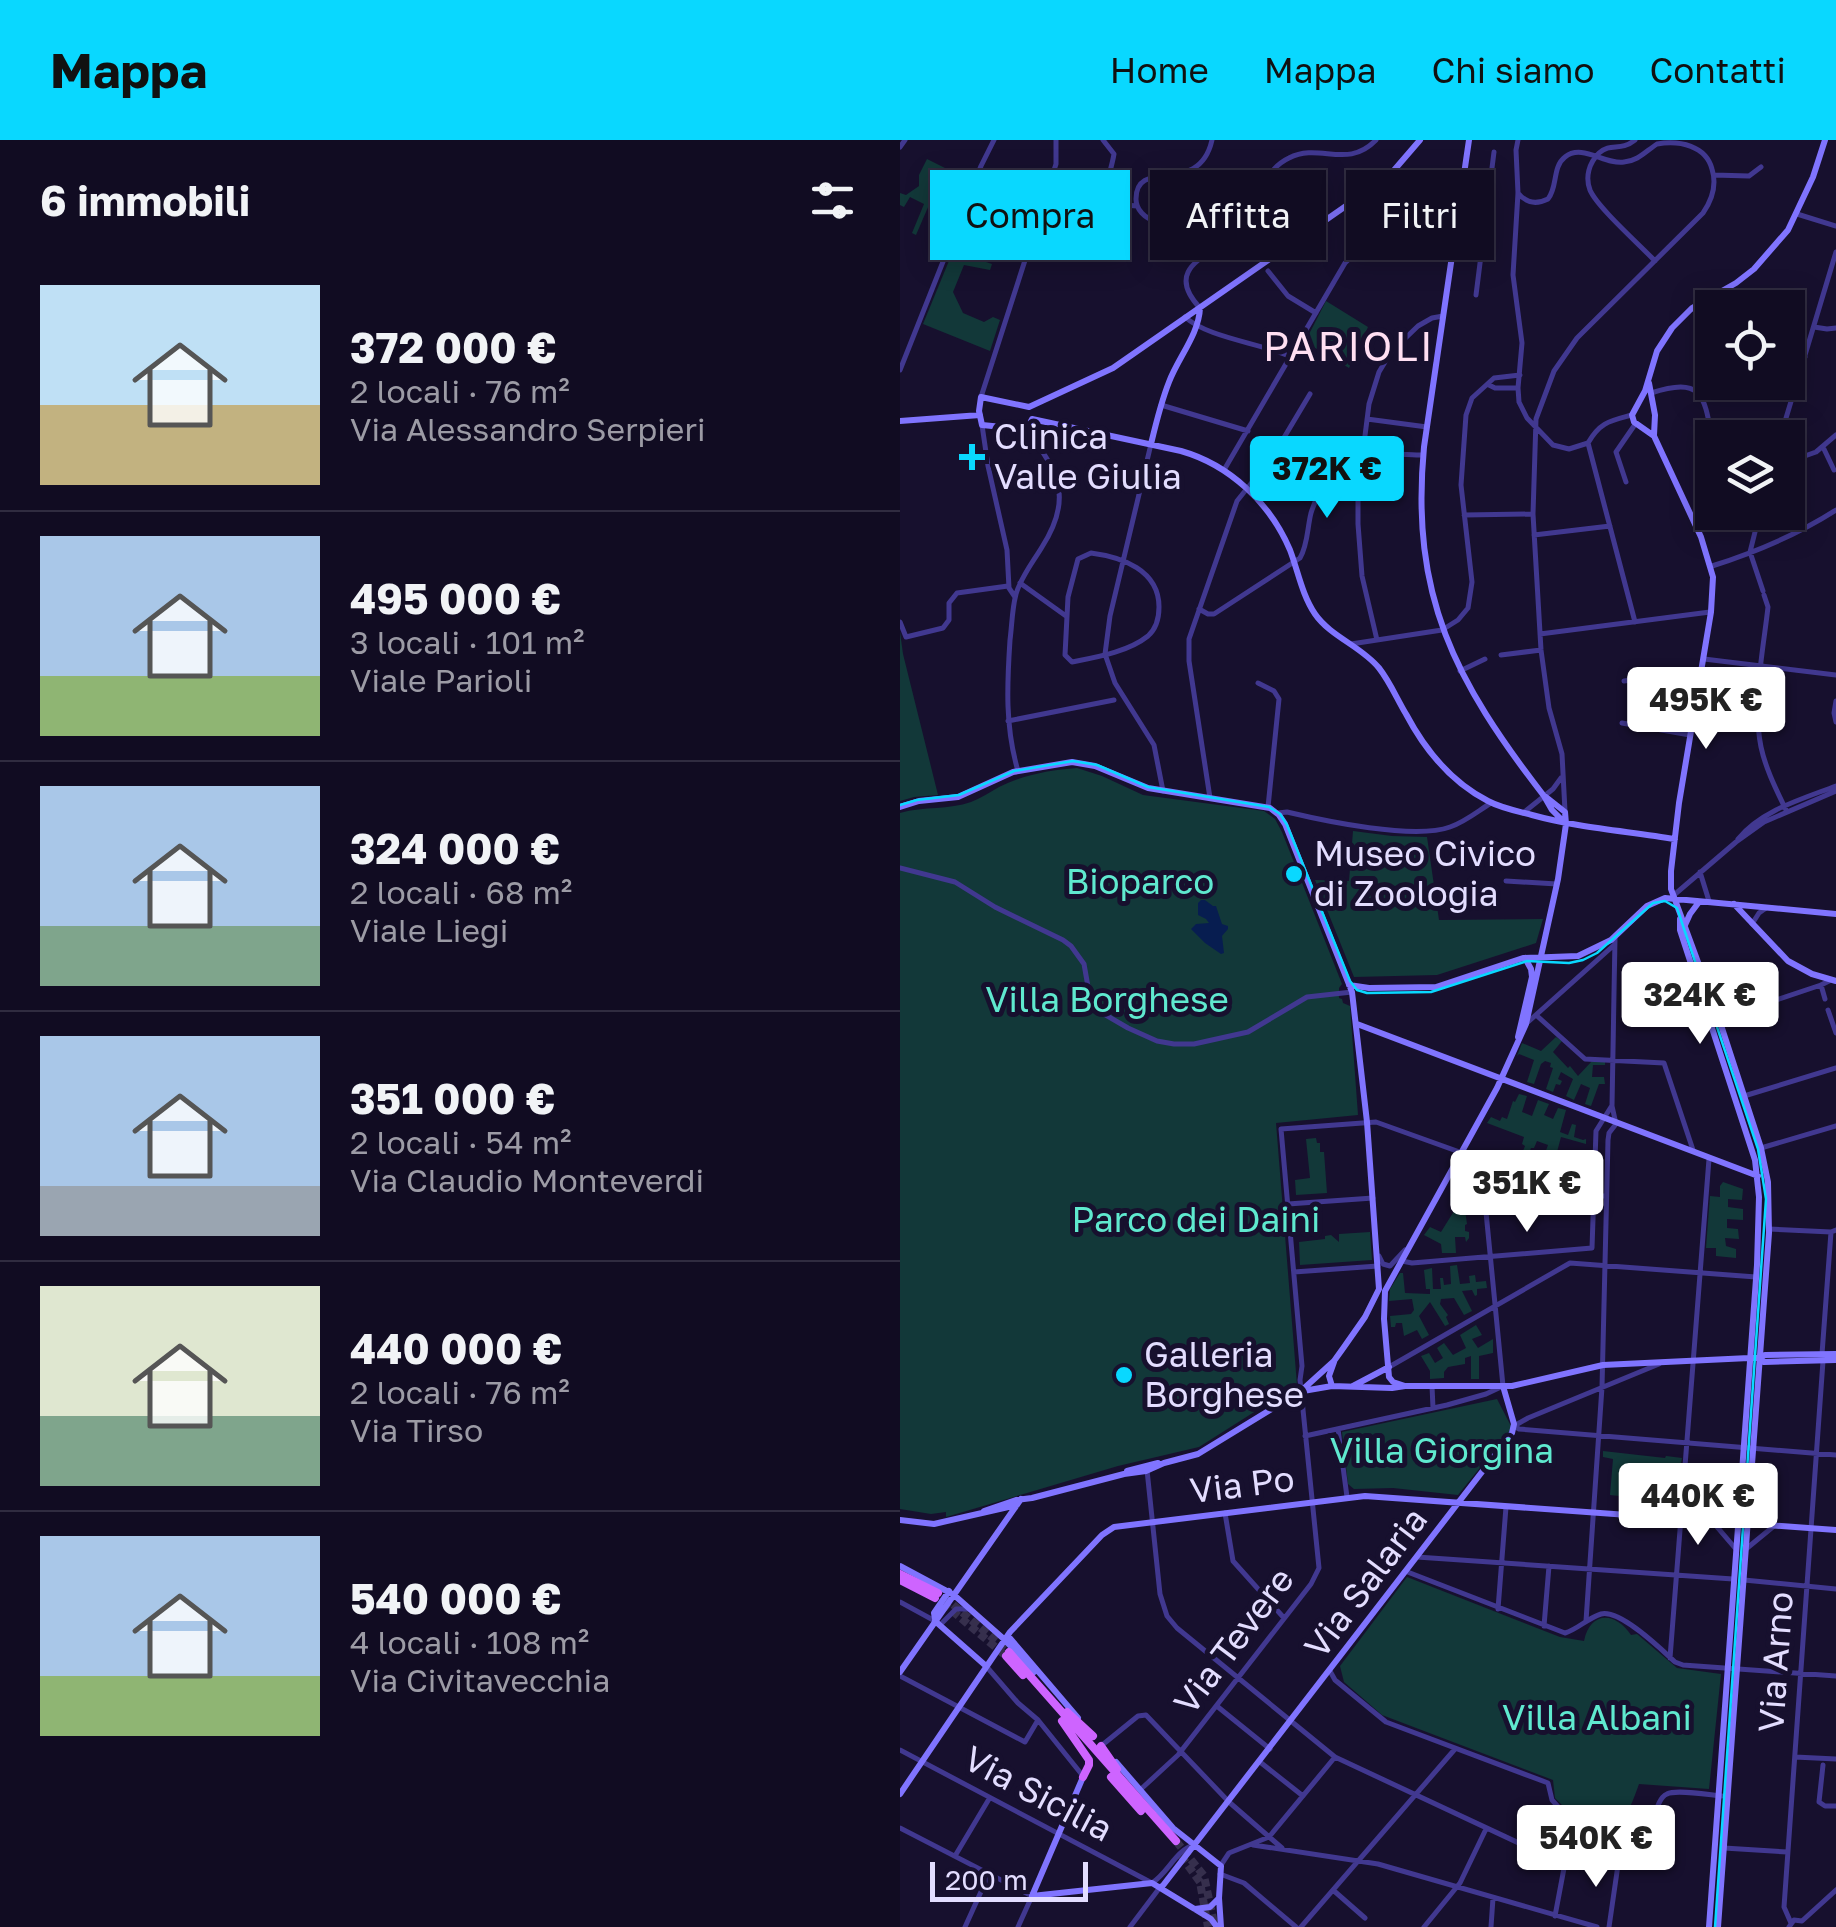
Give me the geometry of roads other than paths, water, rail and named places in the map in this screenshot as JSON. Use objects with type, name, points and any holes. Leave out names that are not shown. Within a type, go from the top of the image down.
[{"type":"main road","points":[[901,1579],[936,1595]]},
{"type":"main road","points":[[1083,1778],[1089,1760],[1007,1654],[1093,1736]]},
{"type":"main road","points":[[1032,1678],[1174,1843]]},
{"type":"main road","points":[[1062,1721],[1136,1796]]},
{"type":"main road","points":[[1101,1746],[1136,1796]]},
{"type":"street","points":[[900,147],[905,140]]},
{"type":"street","points":[[900,370],[994,140]]},
{"type":"street","points":[[1015,597],[1008,586],[1007,550],[988,466],[981,397],[1056,164],[1056,140]]},
{"type":"street","points":[[1103,140],[1114,154],[1106,192],[1114,201],[1137,206],[1150,219]]},
{"type":"street","points":[[1137,206],[1138,191],[1146,180],[1193,170],[1208,153],[1212,140]]},
{"type":"street","points":[[1272,170],[1289,158],[1311,153],[1353,154],[1376,140]]},
{"type":"street","points":[[1394,170],[1420,140]]},
{"type":"street","points":[[1465,170],[1469,140]]},
{"type":"street","points":[[1518,140],[1513,274],[1522,343],[1518,388],[1522,409],[1550,442],[1572,449],[1588,443],[1603,423],[1652,422],[1654,413]]},
{"type":"street","points":[[1635,140],[1624,148],[1606,148],[1591,164],[1588,178],[1593,196],[1655,261]]},
{"type":"street","points":[[1626,482],[1616,452],[1636,421],[1636,406],[1661,343],[1692,308],[1754,270],[1786,234],[1825,140]]},
{"type":"street","points":[[1405,1386],[1390,1379],[1385,1291],[1462,1155],[1526,1024],[1566,824],[1561,748],[1549,708],[1541,650],[1533,514],[1535,428],[1551,377],[1569,347],[1706,210],[1713,196],[1714,175],[1705,154],[1696,146],[1685,141],[1663,142],[1626,162],[1579,152],[1563,158],[1553,192],[1544,201],[1529,202],[1518,193]]},
{"type":"street","points":[[1492,170],[1494,152]]},
{"type":"street","points":[[1714,175],[1749,176],[1761,166]]},
{"type":"street","points":[[981,397],[1029,406],[1113,368],[1346,206]]},
{"type":"street","points":[[1797,214],[1836,226]]},
{"type":"street","points":[[1805,357],[1836,252]]},
{"type":"street","points":[[1163,790],[1154,745],[1115,683],[1105,654],[1110,616],[1160,405],[1196,327],[1200,308],[1189,292],[1189,272],[1198,260]]},
{"type":"street","points":[[1224,470],[1347,260]]},
{"type":"street","points":[[1452,260],[1423,455],[1420,501],[1424,553],[1442,630],[1460,671],[1485,716],[1566,824]]},
{"type":"street","points":[[1476,294],[1480,260]]},
{"type":"street","points":[[1268,271],[1288,296],[1316,314]]},
{"type":"street","points":[[1378,640],[1362,576],[1358,534],[1358,491],[1374,385],[1391,352],[1418,326],[1443,316]]},
{"type":"street","points":[[1186,317],[1196,327],[1291,357]]},
{"type":"street","points":[[1814,326],[1836,328]]},
{"type":"street","points":[[1351,644],[1442,630],[1461,618],[1471,598],[1472,582],[1461,485],[1467,410],[1474,395],[1498,376],[1520,376]]},
{"type":"street","points":[[1649,380],[1654,436],[1701,537],[1712,566],[1714,586],[1674,839],[1672,897],[1719,1018],[1768,1176],[1769,1229],[1736,1549],[1739,1580]]},
{"type":"street","points":[[1489,385],[1518,388]]},
{"type":"street","points":[[1651,393],[1677,386],[1698,392],[1709,420]]},
{"type":"street","points":[[1210,798],[1188,655],[1189,639],[1237,501],[1273,456],[1310,394]]},
{"type":"street","points":[[1636,406],[1646,404],[1654,413]]},
{"type":"street","points":[[1160,405],[1248,430]]},
{"type":"street","points":[[1026,428],[1032,420],[1029,406]]},
{"type":"street","points":[[900,420],[980,415]]},
{"type":"street","points":[[1368,419],[1427,427]]},
{"type":"street","points":[[1032,420],[1191,454],[1224,470],[1246,488],[1275,520],[1314,613],[1372,660],[1436,760],[1456,780],[1491,803],[1566,824],[1674,839]]},
{"type":"street","points":[[1636,421],[1654,436]]},
{"type":"street","points":[[982,425],[1026,428]]},
{"type":"street","points":[[1018,771],[1006,692],[1015,597],[1054,528],[1059,500],[1053,466],[1026,428]]},
{"type":"street","points":[[1805,457],[1836,435]]},
{"type":"street","points":[[1588,443],[1635,622]]},
{"type":"street","points":[[1823,447],[1834,470]]},
{"type":"street","points":[[1199,609],[1213,614],[1295,562],[1303,553],[1311,514],[1342,464],[1362,456],[1423,455]]},
{"type":"street","points":[[1712,566],[1750,554],[1836,510]]},
{"type":"street","points":[[1464,515],[1533,514]]},
{"type":"street","points":[[1534,535],[1610,526]]},
{"type":"street","points":[[1756,530],[1750,554],[1768,607],[1758,715],[1760,743],[1785,809]]},
{"type":"street","points":[[1093,553],[1124,559],[1155,585],[1156,626],[1131,646],[1074,662],[1068,660],[1066,616],[1079,558],[1093,553]]},
{"type":"street","points":[[1020,583],[1066,616]]},
{"type":"street","points":[[900,622],[906,637],[943,628],[949,620],[948,603],[957,593],[1008,586]]},
{"type":"street","points":[[1540,634],[1712,612]]},
{"type":"street","points":[[1502,655],[1541,650]]},
{"type":"street","points":[[1460,671],[1484,658]]},
{"type":"street","points":[[1704,660],[1836,675]]},
{"type":"street","points":[[1624,681],[1702,671]]},
{"type":"street","points":[[1258,683],[1274,691],[1279,699],[1268,807]]},
{"type":"street","points":[[1008,720],[1114,700]]},
{"type":"street","points":[[1836,701],[1836,722]]},
{"type":"street","points":[[1622,723],[1690,736]]},
{"type":"street","points":[[900,807],[960,796],[1018,771],[1062,762],[1082,762],[1144,787],[1268,807],[1285,824],[1351,989],[1368,1122],[1378,1254],[1378,1288],[1365,1318],[1334,1361],[1301,1391],[1201,1452],[1134,1468],[1124,1474]]},
{"type":"street","points":[[1523,813],[1563,776]]},
{"type":"street","points":[[1672,897],[1764,822],[1836,788]]},
{"type":"street","points":[[1544,796],[1566,812]]},
{"type":"street","points":[[1278,813],[1428,832],[1455,825],[1491,803]]},
{"type":"street","points":[[900,868],[955,882],[995,907],[1063,940],[1078,953],[1090,998],[1106,1016],[1161,1042],[1194,1044],[1248,1032],[1306,998],[1351,989],[1436,987],[1525,958],[1578,956],[1615,940]]},
{"type":"street","points":[[1703,870],[1705,900]]},
{"type":"street","points":[[1506,881],[1557,884]]},
{"type":"street","points":[[1526,1024],[1661,898],[1836,914]]},
{"type":"street","points":[[1685,926],[1690,914],[1705,900]]},
{"type":"street","points":[[1733,903],[1788,961],[1834,980]]},
{"type":"street","points":[[1752,924],[1766,908]]},
{"type":"street","points":[[1680,918],[1680,930],[1758,1176],[1754,1358]]},
{"type":"street","points":[[1609,1134],[1616,1124],[1612,1106],[1615,940]]},
{"type":"street","points":[[1518,1038],[1532,978],[1525,958]]},
{"type":"street","points":[[1719,1018],[1834,980]]},
{"type":"street","points":[[1821,986],[1825,1000]]},
{"type":"street","points":[[1828,1010],[1836,1033]]},
{"type":"street","points":[[1536,1015],[1585,1059],[1664,1063],[1694,1153]]},
{"type":"street","points":[[1357,1024],[1600,1122],[1616,1124],[1758,1176],[1768,1176]]},
{"type":"street","points":[[1744,1096],[1836,1068]]},
{"type":"street","points":[[1402,1261],[1592,1248],[1600,1122],[1612,1106]]},
{"type":"street","points":[[1368,1122],[1579,1196],[1606,1196]]},
{"type":"street","name":"Via Tevere","points":[[1136,1796],[1181,1752],[1318,1570],[1281,1128],[1368,1122]]},
{"type":"street","points":[[1586,1622],[1600,1435],[1606,1266],[1609,1134],[1600,1122]]},
{"type":"street","points":[[1761,1148],[1836,1126]]},
{"type":"street","points":[[1670,1658],[1709,1159]]},
{"type":"street","points":[[1480,1162],[1503,1386],[1514,1426],[1520,1430],[1836,1454]]},
{"type":"street","points":[[1288,1204],[1374,1198]]},
{"type":"street","points":[[1769,1229],[1833,1231]]},
{"type":"street","name":"Via Arno","points":[[1790,1925],[1784,1908],[1787,1852],[1833,1231]]},
{"type":"street","points":[[1568,1249],[1570,1264]]},
{"type":"street","points":[[1378,1254],[1383,1264],[1390,1266],[1406,1250]]},
{"type":"street","points":[[1352,1386],[1570,1264],[1756,1277]]},
{"type":"street","points":[[1294,1272],[1378,1266]]},
{"type":"street","points":[[1365,1318],[1377,1310],[1384,1320]]},
{"type":"street","points":[[1301,1391],[1332,1386],[1515,1386],[1603,1365],[1836,1357]]},
{"type":"street","points":[[1332,1386],[1329,1376],[1334,1361]]},
{"type":"street","points":[[1514,1426],[1663,1362]]},
{"type":"street","points":[[1302,1366],[1311,1382]]},
{"type":"street","points":[[1432,1386],[1433,1408]]},
{"type":"street","points":[[1305,1436],[1481,1396],[1503,1386]]},
{"type":"street","name":"Via Salaria","points":[[1161,1888],[1514,1426]]},
{"type":"street","points":[[1338,1429],[1347,1498]]},
{"type":"street","points":[[1708,1927],[1723,1796],[1739,1580],[1746,1550],[1747,1448]]},
{"type":"street","points":[[900,1520],[931,1524],[1146,1471],[1161,1463]]},
{"type":"street","points":[[1146,1471],[1160,1594],[1168,1616],[1177,1628],[1335,1757],[1558,1861],[1578,1864],[1598,1865],[1633,1849],[1645,1836],[1664,1795],[1676,1792],[1723,1796]]},
{"type":"street","name":"Via Po","points":[[900,1794],[1006,1638],[1104,1533],[1116,1526],[1393,1496],[1836,1530]]},
{"type":"street","points":[[1736,1549],[1712,1521],[1740,1497]]},
{"type":"street","points":[[1746,1550],[1774,1526],[1749,1499]]},
{"type":"street","points":[[1020,1501],[951,1593],[938,1622],[900,1674],[1025,1742],[1038,1720]]},
{"type":"street","points":[[1498,1608],[1506,1506]]},
{"type":"street","points":[[1225,1513],[1232,1560],[1284,1618]]},
{"type":"street","points":[[1417,1557],[1836,1589]]},
{"type":"street","points":[[900,1566],[951,1593],[1006,1638],[1048,1681],[1101,1746],[1143,1714],[1148,1716],[1229,1802],[1287,1851]]},
{"type":"street","points":[[1544,1626],[1548,1566]]},
{"type":"street","points":[[1406,1572],[1568,1633],[1604,1614],[1620,1618],[1683,1664],[1836,1676]]},
{"type":"street","points":[[900,1602],[938,1622],[986,1666],[1018,1704],[1038,1720],[1083,1778],[1018,1927]]},
{"type":"street","points":[[938,1622],[956,1609],[970,1609]]},
{"type":"street","points":[[1330,1671],[1334,1680],[1380,1719],[1548,1783],[1552,1800],[1564,1818]]},
{"type":"street","points":[[1216,1706],[1270,1749]]},
{"type":"street","points":[[1136,1796],[1220,1870],[1244,1883],[1298,1927],[1455,1748]]},
{"type":"street","name":"Via Sicilia","points":[[900,1750],[1152,1883]]},
{"type":"street","points":[[1219,1927],[1220,1870],[1229,1853],[1270,1837],[1335,1757]]},
{"type":"street","points":[[1795,1757],[1836,1759]]},
{"type":"street","points":[[1260,1762],[1304,1796]]},
{"type":"street","points":[[1823,1764],[1820,1802],[1836,1806]]},
{"type":"street","points":[[1718,1927],[1723,1796]]},
{"type":"street","points":[[955,1856],[990,1797]]},
{"type":"street","points":[[900,1828],[1032,1896],[1152,1883],[1185,1848],[1194,1845]]},
{"type":"street","points":[[1424,1927],[1457,1887],[1486,1828]]},
{"type":"street","points":[[1555,1916],[1572,1832]]},
{"type":"street","points":[[1253,1845],[1358,1860],[1597,1927]]},
{"type":"street","points":[[1724,1848],[1787,1852]]},
{"type":"street","points":[[1609,1927],[1619,1858]]},
{"type":"street","points":[[965,1927],[989,1874]]},
{"type":"street","points":[[1133,1886],[1135,1874]]},
{"type":"street","points":[[1130,1927],[1161,1888],[1162,1876]]},
{"type":"street","points":[[1152,1883],[1219,1927]]},
{"type":"street","points":[[1333,1890],[1365,1918]]},
{"type":"street","points":[[1790,1925],[1798,1920],[1803,1924],[1836,1890]]},
{"type":"street","points":[[1195,1909],[1210,1907],[1218,1898]]},
{"type":"street","points":[[1491,1927],[1493,1898]]},
{"type":"water","points":[[1201,900],[1216,906],[1222,924],[1228,926],[1222,936],[1224,953],[1205,943],[1191,929],[1196,924],[1209,923],[1198,915]]},
{"type":"tunnel","points":[[944,1597],[1009,1652]]},
{"type":"tunnel","points":[[943,1603],[1006,1656]]},
{"type":"tunnel","points":[[1176,1841],[1204,1876],[1214,1923]]},
{"type":"tunnel","points":[[1181,1856],[1200,1882],[1208,1927]]},
{"type":"tram line","points":[[900,805],[959,795],[1014,771],[1073,761],[1097,765],[1148,787],[1269,807],[1287,825],[1350,981],[1357,990],[1367,993],[1431,992],[1527,961],[1583,960],[1597,953],[1653,903],[1665,901],[1677,908],[1758,1149],[1766,1199],[1715,1927]]},
{"type":"place","name":"Clinica Valle Giulia","points":[[972,457]]},
{"type":"place","name":"Museo Civico di Zoologia","points":[[1294,874]]},
{"type":"place","name":"Galleria Borghese","points":[[1124,1375]]},
{"type":"district","name":"PARIOLI","points":[[1349,347]]},
{"type":"park label","name":"Bioparco","points":[[1140,882]]},
{"type":"park label","name":"Villa Borghese","points":[[1107,1000]]},
{"type":"park label","name":"Parco dei Daini","points":[[1196,1220]]},
{"type":"park label","name":"Villa Giorgina","points":[[1442,1451]]},
{"type":"park label","name":"Villa Albani","points":[[1597,1718]]}]
